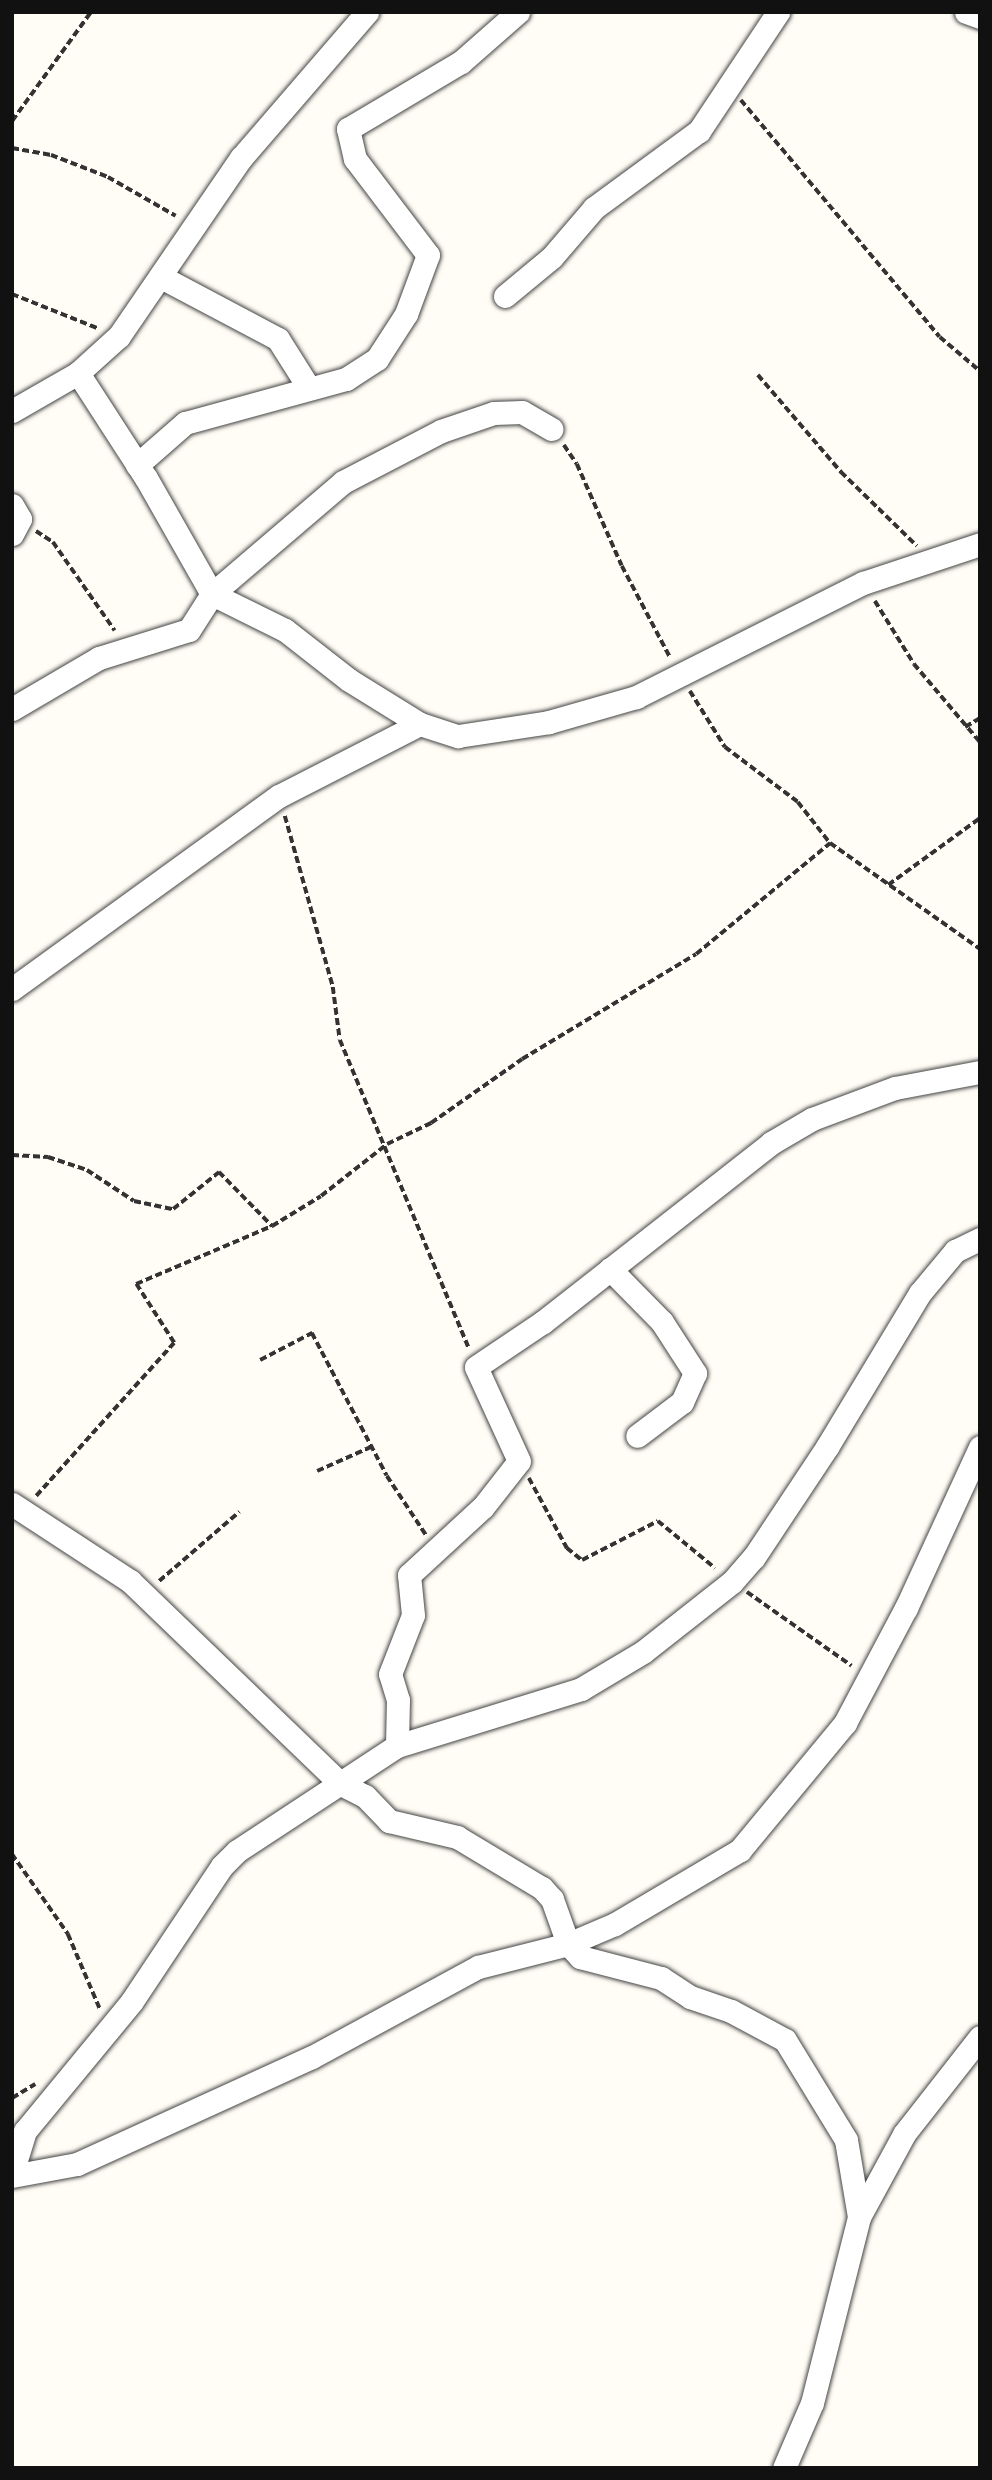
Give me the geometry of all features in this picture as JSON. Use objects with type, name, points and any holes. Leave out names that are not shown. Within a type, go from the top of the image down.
[{"type":"street","points":[[12,411],[78,373],[119,337],[163,278],[193,226],[241,158],[367,12]]},
{"type":"street","points":[[137,465],[185,423],[346,379],[377,359],[407,314],[428,255],[355,159],[348,129],[461,62],[517,12]]},
{"type":"street","points":[[505,296],[552,257],[594,208],[699,131],[731,88],[778,12]]},
{"type":"street","points":[[966,12],[980,17]]},
{"type":"street","points":[[163,278],[278,339],[309,388]]},
{"type":"street","points":[[78,373],[137,465],[212,594],[285,630],[349,680],[420,724],[458,736],[548,722],[636,696],[863,583],[980,544]]},
{"type":"street","points":[[12,709],[99,658],[189,630],[212,594],[343,482],[441,431],[494,413],[522,412],[552,429]]},
{"type":"street","points":[[12,989],[279,796],[420,724]]},
{"type":"street","points":[[397,1746],[398,1700],[390,1674],[414,1615],[409,1575],[435,1548],[483,1507],[519,1461],[476,1367],[543,1322],[771,1143],[812,1119],[895,1088],[980,1072]]},
{"type":"street","points":[[980,1239],[955,1251],[920,1293],[827,1447],[754,1557],[732,1582],[643,1652],[581,1689],[397,1746],[237,1851],[108,2030],[24,2130],[12,2174],[77,2164],[312,2057],[478,1967],[568,1944],[615,1924],[740,1850],[845,1723],[980,1447]]},
{"type":"street","points":[[610,1269],[662,1322],[695,1373],[682,1402],[637,1436]]},
{"type":"street","points":[[19,1508],[70,1537],[144,1594],[341,1784],[365,1796],[389,1821],[457,1837],[541,1888],[552,1899],[568,1944],[580,1957],[662,1978],[690,1997],[731,2011],[785,2040],[846,2140],[859,2217]]},
{"type":"street","points":[[784,2468],[820,2379],[859,2217],[904,2134],[980,2037]]},
{"type":"path","points":[[12,121],[91,12]]},
{"type":"path","points":[[731,88],[940,337],[980,371]]},
{"type":"path","points":[[12,148],[51,155],[108,177],[193,226]]},
{"type":"path","points":[[12,294],[119,337]]},
{"type":"path","points":[[758,375],[841,472],[934,561]]},
{"type":"path","points":[[552,429],[577,464],[622,566],[680,676],[726,747],[798,802],[830,843],[980,949]]},
{"type":"path","points":[[15,520],[53,542],[129,650]]},
{"type":"path","points":[[863,583],[914,664],[980,742]]},
{"type":"path","points":[[965,727],[980,718]]},
{"type":"path","points":[[279,796],[333,987],[340,1040],[387,1144],[476,1367]]},
{"type":"path","points":[[888,885],[980,818]]},
{"type":"path","points":[[19,1508],[174,1343],[136,1284],[272,1226],[321,1196],[387,1144],[431,1123],[522,1059],[696,954],[830,843]]},
{"type":"path","points":[[12,1156],[48,1157],[87,1170],[134,1201],[173,1209],[219,1172],[272,1226]]},
{"type":"path","points":[[260,1360],[312,1333],[373,1446],[435,1548]]},
{"type":"path","points":[[317,1471],[373,1446]]},
{"type":"path","points":[[519,1461],[567,1548],[582,1560],[658,1521],[732,1582],[868,1678]]},
{"type":"path","points":[[144,1594],[239,1512]]},
{"type":"path","points":[[12,1854],[68,1934],[108,2030]]}]
